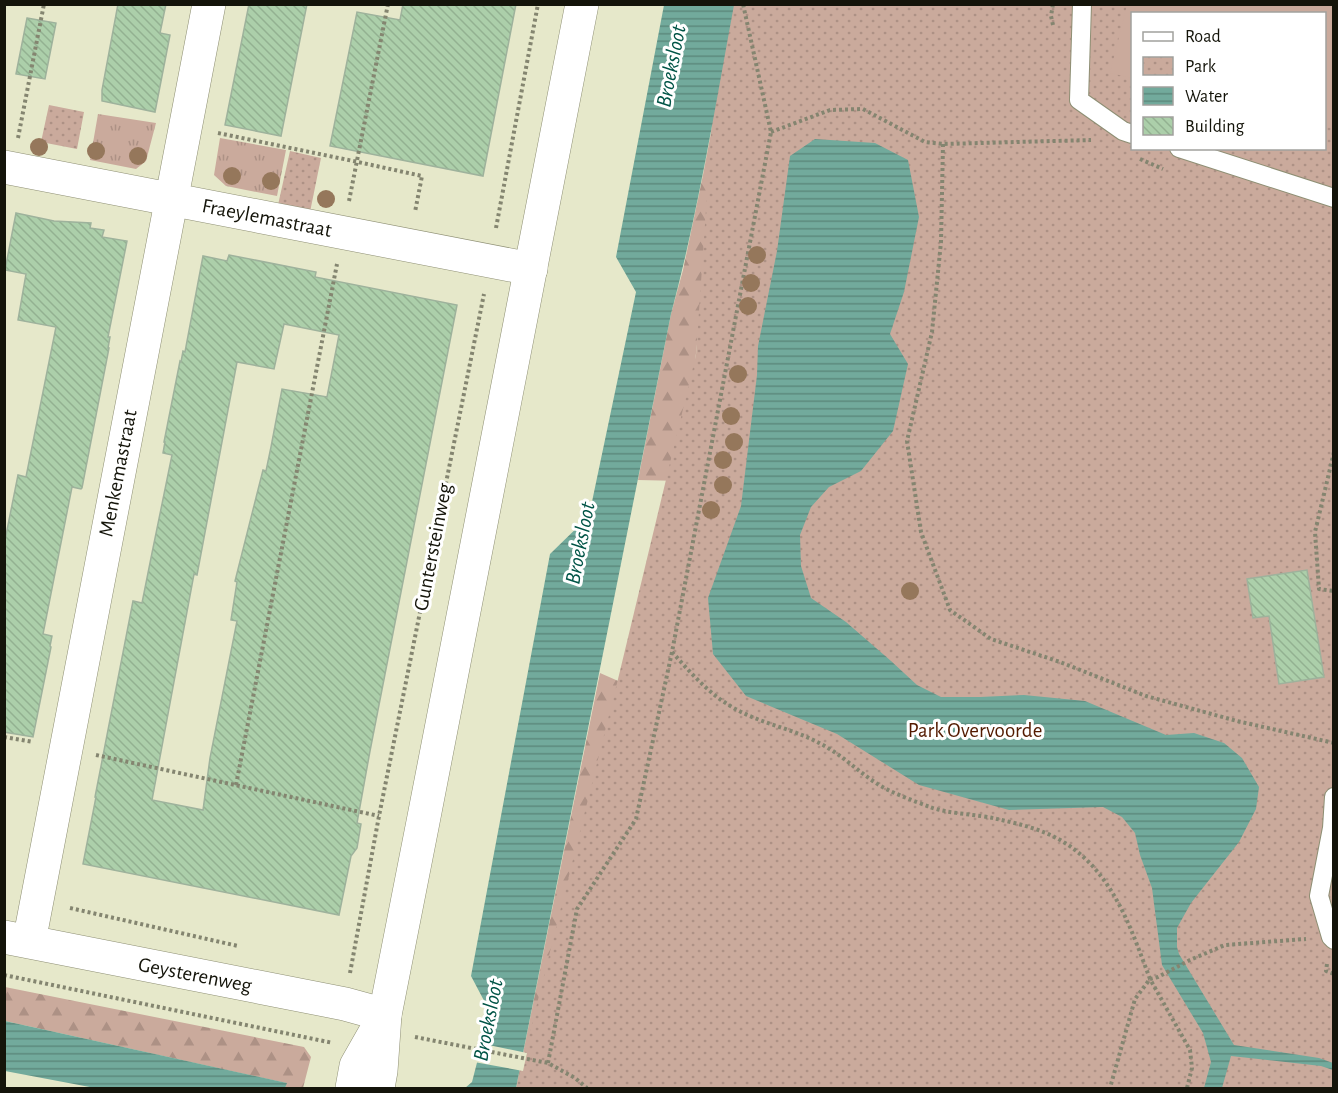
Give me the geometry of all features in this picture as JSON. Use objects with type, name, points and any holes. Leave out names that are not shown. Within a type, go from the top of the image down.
[{"type":"street","name":"Menkemastraat","points":[[17,940],[37,900],[209,4]]},
{"type":"street","name":"Guntersteinweg","points":[[378,1089],[385,1015],[582,4]]},
{"type":"street","name":"Fraeylemastraat","points":[[9,167],[531,268]]},
{"type":"street","name":"Geysterenweg","points":[[17,940],[345,1004],[385,1015]]},
{"type":"street","name":"Guntersteinweg","points":[[352,1089],[356,1066],[385,1015]]},
{"type":"lane","points":[[1082,4],[1079,100],[1131,134]]},
{"type":"lane","points":[[1185,150],[1334,198]]},
{"type":"lane","points":[[1332,939],[1319,896],[1332,828],[1334,797]]},
{"type":"path","points":[[9,167],[44,4]]},
{"type":"path","points":[[236,785],[388,4]]},
{"type":"path","name":"Guntersteinweg","points":[[345,1004],[379,816],[490,261],[538,4]]},
{"type":"path","points":[[548,1063],[576,909],[636,819],[672,652],[771,132],[743,4]]},
{"type":"path","points":[[771,132],[830,110],[863,109],[925,142],[943,144],[1096,140]]},
{"type":"path","points":[[185,126],[422,176],[408,245]]},
{"type":"path","points":[[943,144],[941,242],[932,332],[907,441],[921,532],[950,610],[991,639],[1060,662],[1146,696],[1237,721],[1334,742]]},
{"type":"path","points":[[1334,452],[1315,532],[1319,589],[1334,591]]},
{"type":"path","points":[[672,652],[710,693],[733,708],[805,735],[828,748],[878,784],[933,808],[995,818],[1039,831],[1065,843],[1088,861],[1108,885],[1127,917],[1150,980],[1190,1050],[1192,1068],[1187,1089]]},
{"type":"path","points":[[4,737],[379,816]]},
{"type":"path","name":"Geysterenweg","points":[[37,900],[246,948]]},
{"type":"path","points":[[1110,1089],[1135,999],[1150,980],[1225,945],[1332,939]]},
{"type":"path","name":"Geysterenweg","points":[[4,975],[336,1043],[334,1053]]},
{"type":"path","points":[[412,1036],[548,1063],[575,1078],[587,1089]]},
{"type":"green space","name":"Park Overvoorde","points":[[726,5],[1333,5],[1333,1088],[516,1088],[696,355],[715,78]]},
{"type":"green space","points":[[1127,5],[1333,5],[1333,129],[1326,126],[1326,12],[1131,12],[1131,78],[1110,73]]},
{"type":"green space","points":[[733,16],[682,481],[638,480],[671,314],[683,270],[703,175]]},
{"type":"green space","points":[[49,105],[84,112],[77,149],[41,142]]},
{"type":"green space","points":[[98,114],[156,123],[146,161],[136,169],[90,160]]},
{"type":"green space","points":[[220,138],[286,150],[277,196],[226,186],[214,175]]},
{"type":"green space","points":[[290,151],[321,158],[310,212],[278,205]]},
{"type":"green space","points":[[600,673],[641,691],[516,1088]]},
{"type":"green space","points":[[5,987],[304,1047],[311,1057],[303,1088],[285,1088],[286,1083],[5,1021]]},
{"type":"water","name":"Broeksloot","points":[[664,5],[734,5],[698,199],[671,314],[516,1088],[465,1088],[472,1082],[490,1012],[471,976],[550,554],[589,516],[636,292],[616,257]]},
{"type":"water","points":[[815,139],[875,143],[908,160],[919,217],[904,292],[890,334],[908,364],[893,431],[861,471],[829,487],[811,507],[800,535],[801,566],[811,598],[846,622],[917,685],[941,697],[1024,695],[1085,701],[1166,735],[1194,733],[1224,743],[1242,758],[1259,787],[1256,809],[1239,842],[1191,903],[1177,928],[1179,954],[1234,1045],[1319,1058],[1333,1063],[1333,1070],[1321,1066],[1231,1056],[1222,1088],[1204,1088],[1211,1062],[1203,1033],[1162,965],[1152,888],[1135,833],[1122,817],[1103,807],[1009,810],[919,785],[837,734],[746,696],[713,654],[708,598],[741,506],[757,375],[758,346],[777,251],[790,156]]},
{"type":"water","points":[[4,1021],[287,1083],[285,1088],[95,1088],[5,1071]]},
{"type":"pier","points":[[479,1043],[527,1053],[523,1071],[474,1062]]},
{"type":"building","points":[[118,4],[166,4],[160,33],[170,35],[155,112],[102,101]]},
{"type":"building","points":[[249,4],[307,4],[281,136],[225,125]]},
{"type":"building","points":[[403,4],[516,4],[483,176],[330,146],[357,12],[400,20]]},
{"type":"building","points":[[27,18],[56,23],[45,79],[16,74]]},
{"type":"building","points":[[16,213],[54,221],[91,223],[90,228],[104,230],[102,237],[127,241],[82,488],[72,487],[43,634],[52,636],[51,647],[33,737],[4,732],[4,545],[18,475],[26,477],[56,327],[18,320],[26,274],[5,270]]},
{"type":"building","points":[[229,255],[316,272],[315,277],[457,305],[370,751],[357,823],[361,824],[357,848],[351,856],[339,915],[83,864],[133,601],[142,603],[172,455],[163,453],[164,442],[180,361],[183,351],[185,352],[203,256],[227,261]],"holes":[[[284,324],[339,335],[327,397],[282,389],[266,471],[263,470],[235,581],[237,582],[231,620],[237,621],[210,758],[203,810],[152,800],[194,574],[197,575],[237,362],[274,369]]]},
{"type":"building","points":[[1307,570],[1324,677],[1279,684],[1269,616],[1253,618],[1247,579]]}]
